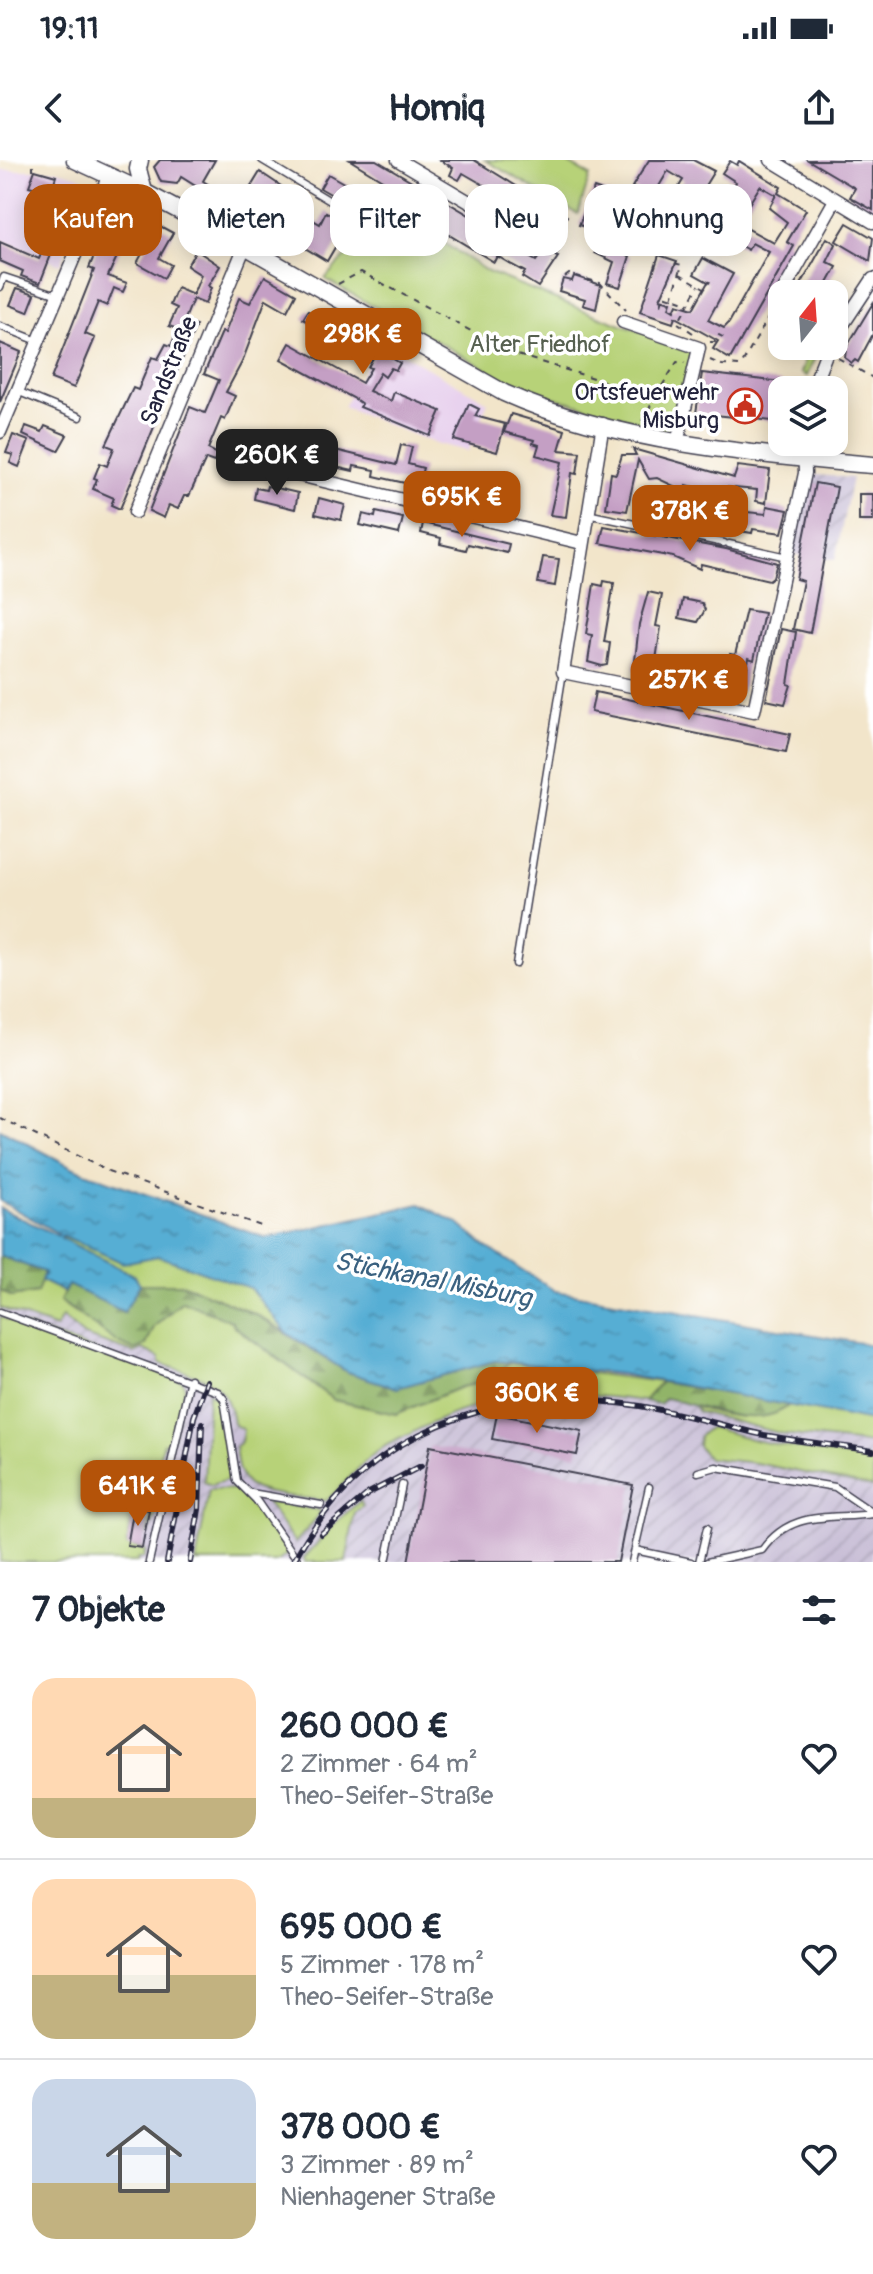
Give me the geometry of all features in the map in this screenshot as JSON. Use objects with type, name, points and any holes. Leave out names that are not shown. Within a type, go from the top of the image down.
[{"type":"street","points":[[75,160],[111,167],[133,184]]},
{"type":"street","points":[[140,160],[138,169],[142,184]]},
{"type":"street","points":[[398,160],[465,199]]},
{"type":"street","points":[[771,160],[873,222]]},
{"type":"street","points":[[0,432],[111,167]]},
{"type":"street","points":[[790,280],[835,200]]},
{"type":"street","name":"Sandstraße","points":[[135,512],[241,256]]},
{"type":"street","points":[[263,256],[504,393],[532,405],[677,443],[768,448]]},
{"type":"street","points":[[848,317],[873,279]]},
{"type":"street","points":[[625,317],[696,355],[677,443]]},
{"type":"street","points":[[603,424],[563,672],[754,711],[805,473],[804,456]]},
{"type":"street","points":[[831,456],[873,465]]},
{"type":"street","points":[[253,464],[582,543]]},
{"type":"lane","points":[[262,160],[330,201]]},
{"type":"lane","points":[[0,287],[4,277],[58,295]]},
{"type":"lane","points":[[0,326],[38,341]]},
{"type":"lane","points":[[17,391],[80,417]]},
{"type":"lane","points":[[587,514],[787,557]]},
{"type":"lane","points":[[516,964],[563,672]]},
{"type":"lane","points":[[0,1312],[190,1379],[208,1386],[224,1399],[234,1473],[299,1562]]},
{"type":"lane","points":[[149,1562],[190,1379]]},
{"type":"lane","points":[[698,1472],[716,1467],[835,1487],[873,1513]]},
{"type":"lane","points":[[386,1562],[402,1485]]},
{"type":"lane","points":[[632,1562],[649,1487]]},
{"type":"lane","points":[[251,1493],[321,1505]]},
{"type":"lane","points":[[707,1562],[762,1550],[774,1533],[791,1523],[873,1513]]},
{"type":"lane","points":[[699,1562],[707,1528]]},
{"type":"lane","points":[[635,1550],[691,1562]]},
{"type":"path","points":[[672,298],[682,265],[674,263]]},
{"type":"path","points":[[328,293],[361,272],[514,354],[655,397]]},
{"type":"path","points":[[565,277],[569,274],[600,283],[625,317]]},
{"type":"path","points":[[680,274],[706,289],[710,281]]},
{"type":"path","points":[[696,355],[698,336],[678,323],[699,285]]},
{"type":"path","points":[[661,305],[664,295],[695,309]]},
{"type":"path","points":[[639,425],[677,362],[696,355],[722,365],[741,366],[768,319]]},
{"type":"path","points":[[709,341],[715,342],[719,335],[726,339]]},
{"type":"path","points":[[843,360],[867,378],[873,369]]},
{"type":"path","points":[[869,375],[873,378]]},
{"type":"path","points":[[0,1118],[108,1171],[261,1226]]},
{"type":"shaded area","points":[[0,170],[57,170],[80,176],[88,184],[24,184],[24,249],[0,239]]},
{"type":"shaded area","points":[[41,256],[63,256],[60,264]]},
{"type":"shaded area","points":[[380,341],[488,402],[468,451],[434,443],[343,407]]},
{"type":"shaded area","points":[[807,474],[852,478],[835,560],[791,554]]},
{"type":"shaded area","points":[[0,1256],[44,1272],[135,1276],[250,1288],[347,1372],[621,1374],[873,1421],[873,1562],[0,1562]]},
{"type":"green space","points":[[485,160],[562,160],[590,176],[587,184],[584,184],[578,214],[568,208],[568,184],[526,184]]},
{"type":"green space","name":"Alter Friedhof","points":[[449,246],[488,272],[621,325],[695,349],[672,431],[521,388],[325,279],[346,256],[449,256]]},
{"type":"green space","points":[[814,360],[807,376],[801,373],[805,361]]},
{"type":"green space","points":[[61,1235],[126,1262],[158,1256],[250,1288],[287,1333],[255,1314],[184,1284],[140,1284],[135,1276],[60,1238]]},
{"type":"green space","points":[[0,1256],[44,1272],[37,1293],[11,1297],[0,1290]]},
{"type":"green space","points":[[41,1281],[64,1292],[60,1302],[94,1325],[146,1345],[154,1327],[182,1301],[232,1321],[234,1326],[334,1400],[396,1414],[461,1387],[483,1382],[510,1363],[661,1382],[644,1401],[555,1394],[501,1400],[473,1407],[383,1447],[326,1501],[283,1495],[252,1487],[243,1479],[235,1447],[241,1442],[243,1430],[233,1424],[225,1397],[209,1382],[160,1363],[160,1358],[143,1349],[134,1353],[84,1336],[62,1317],[56,1328],[0,1308],[0,1290],[11,1297],[36,1293]]},
{"type":"green space","points":[[140,1284],[184,1284],[255,1314],[347,1372],[397,1388],[495,1361],[510,1363],[483,1382],[461,1387],[396,1414],[334,1400],[234,1326],[232,1321],[182,1301],[154,1327],[146,1345],[134,1350],[118,1343],[60,1301],[68,1285],[124,1311]]},
{"type":"green space","points":[[0,1317],[183,1381],[185,1388],[172,1441],[164,1443],[157,1464],[167,1465],[158,1511],[147,1534],[151,1511],[134,1508],[127,1545],[145,1550],[144,1558],[138,1558],[137,1562],[0,1562]]},
{"type":"green space","points":[[661,1382],[789,1405],[776,1413],[745,1417],[665,1398],[660,1404],[644,1401]]},
{"type":"green space","points":[[208,1392],[220,1400],[230,1479],[211,1485],[204,1482]]},
{"type":"green space","points":[[789,1405],[873,1421],[873,1444],[783,1434],[698,1412],[694,1406],[717,1413],[756,1417],[780,1411]]},
{"type":"green space","points":[[710,1427],[758,1441],[873,1461],[873,1487],[756,1463],[708,1458],[698,1446],[699,1436]]},
{"type":"green space","points":[[237,1489],[248,1498],[289,1553],[276,1562],[196,1562],[209,1490]]},
{"type":"green space","points":[[360,1501],[363,1506],[355,1512],[346,1562],[305,1562],[304,1558],[336,1522]]},
{"type":"green space","points":[[266,1502],[319,1510],[321,1513],[295,1543]]},
{"type":"water","name":"Stichkanal Misburg","points":[[0,1129],[74,1168],[266,1238],[420,1204],[459,1224],[482,1244],[555,1291],[873,1345],[873,1421],[621,1374],[495,1361],[397,1388],[347,1372],[287,1333],[250,1288],[158,1256],[123,1263],[62,1235],[61,1238],[135,1276],[140,1284],[124,1312],[68,1285],[64,1292],[41,1281],[44,1272],[0,1256],[0,1208],[59,1234],[0,1201]]},
{"type":"building","points":[[160,160],[215,160],[203,181],[208,184],[192,184],[181,177],[177,184],[161,182],[154,167]]},
{"type":"building","points":[[350,160],[376,160],[417,184],[382,184],[384,181]]},
{"type":"building","points":[[440,160],[474,160],[513,184],[482,184],[463,173],[459,180],[450,175],[453,168]]},
{"type":"building","points":[[649,160],[693,160],[714,171],[706,184],[681,184],[683,180],[668,171],[660,184],[634,184]]},
{"type":"building","points":[[808,160],[873,160],[873,210],[850,197],[855,188]]},
{"type":"building","points":[[730,161],[737,165],[739,161],[781,187],[778,193],[806,210],[787,242],[794,246],[775,280],[768,280],[768,292],[730,359],[713,349],[718,341],[675,317],[673,323],[640,312],[659,256],[677,261],[660,299],[671,302],[669,308],[674,311],[677,304],[693,309],[708,282],[694,274],[703,258],[733,274],[708,320],[724,328],[729,323],[769,252],[752,243],[752,231],[774,243],[787,222],[769,208],[776,195],[760,186],[752,199],[752,184],[735,184],[722,173]]},
{"type":"building","points":[[35,170],[56,176],[54,184],[30,184]]},
{"type":"building","points":[[260,172],[278,184],[253,184]]},
{"type":"building","points":[[328,174],[346,184],[330,184],[330,194],[320,188]]},
{"type":"building","points":[[449,203],[465,213],[465,244],[449,235]]},
{"type":"building","points":[[326,212],[330,214],[330,256],[327,261],[314,253],[314,220],[320,224]]},
{"type":"building","points":[[847,223],[873,238],[870,261],[836,241]]},
{"type":"building","points":[[162,227],[173,233],[162,253]]},
{"type":"building","points":[[827,238],[836,244],[827,262],[837,267],[830,280],[804,280]]},
{"type":"building","points":[[0,242],[24,252],[24,256],[39,259],[40,256],[51,256],[40,283],[21,276],[23,271],[0,261]]},
{"type":"building","points":[[94,256],[117,256],[108,276],[127,283],[123,292],[114,288],[107,306],[98,302],[85,334],[95,338],[74,388],[51,379],[94,270],[89,268]]},
{"type":"building","points":[[141,256],[160,256],[171,265],[164,278],[137,263]]},
{"type":"building","points":[[193,256],[205,256],[220,266],[208,286],[211,288],[205,304],[193,299],[184,322],[196,326],[120,509],[111,505],[114,498],[93,489],[97,479],[94,478],[100,463],[107,466],[114,448],[106,445],[133,388],[138,390],[152,357],[158,359],[166,344],[171,346],[178,329],[169,326],[177,308],[170,305],[177,288],[193,295],[201,275],[187,266]]},
{"type":"building","points":[[497,256],[527,256],[536,261],[540,256],[558,257],[538,287],[522,277],[525,272]]},
{"type":"building","points":[[601,256],[630,256],[620,287],[607,283],[614,262]]},
{"type":"building","points":[[265,276],[296,294],[287,311],[266,299],[242,362],[226,392],[235,396],[225,420],[221,418],[208,449],[218,454],[214,462],[206,459],[189,496],[184,496],[178,509],[169,505],[164,518],[149,511],[190,407],[205,413],[219,380],[204,374],[222,332],[225,333],[239,298],[250,303]]},
{"type":"building","points":[[574,276],[601,285],[596,309],[583,305],[585,299],[559,291],[563,279],[572,281]]},
{"type":"building","points":[[17,288],[35,294],[28,312],[10,305]]},
{"type":"building","points":[[873,303],[873,334],[858,362],[848,360],[848,345]]},
{"type":"building","points":[[308,311],[321,318],[328,312],[380,342],[376,349],[400,363],[396,370],[391,368],[385,377],[380,373],[369,391],[391,401],[394,392],[441,411],[430,436],[360,407],[362,404],[355,399],[281,359],[290,343],[362,383],[371,368],[368,367],[373,358],[303,319]]},
{"type":"building","points":[[0,343],[21,352],[0,402]]},
{"type":"building","points":[[702,373],[768,380],[768,421],[696,413]]},
{"type":"building","points":[[469,404],[479,409],[475,416],[505,424],[497,452],[454,440]]},
{"type":"building","points":[[511,414],[565,430],[559,450],[580,452],[577,474],[572,473],[566,517],[550,515],[562,462],[536,455],[539,445],[533,443],[534,440],[504,432]]},
{"type":"building","points":[[26,426],[42,432],[45,426],[67,435],[58,451],[23,435]]},
{"type":"building","points":[[13,435],[29,441],[19,467],[10,463],[13,455],[6,453]]},
{"type":"building","points":[[279,437],[330,452],[331,449],[396,465],[401,445],[412,447],[408,464],[423,468],[418,486],[374,476],[375,470],[354,466],[353,471],[275,453]]},
{"type":"building","points":[[633,449],[734,478],[738,466],[770,470],[766,503],[756,501],[757,490],[723,487],[721,493],[686,485],[676,523],[666,522],[656,518],[659,504],[670,507],[674,486],[657,478],[649,479],[638,460],[627,511],[606,508],[611,473],[616,474],[622,455],[636,455]]},
{"type":"building","points":[[456,480],[489,488],[486,501],[452,495]]},
{"type":"building","points":[[815,483],[837,487],[810,633],[793,629],[803,581],[796,579]]},
{"type":"building","points":[[267,486],[298,493],[295,509],[254,499],[256,488],[266,490]]},
{"type":"building","points":[[859,494],[873,494],[873,521],[859,521]]},
{"type":"building","points":[[319,498],[345,505],[341,520],[315,514]]},
{"type":"building","points":[[767,506],[788,510],[782,533],[753,529],[752,533],[705,525],[707,508],[766,514]]},
{"type":"building","points":[[376,512],[403,518],[399,534],[360,525],[363,514],[375,517]]},
{"type":"building","points":[[423,523],[509,544],[507,553],[468,544],[466,550],[440,544],[441,538],[421,533]]},
{"type":"building","points":[[604,526],[726,549],[777,563],[769,580],[701,564],[700,569],[673,557],[600,543]]},
{"type":"building","points":[[543,557],[559,559],[555,586],[538,583]]},
{"type":"building","points":[[604,581],[614,583],[604,642],[610,643],[607,665],[602,666],[588,662],[592,635],[586,634],[594,584],[603,586]]},
{"type":"building","points":[[648,592],[662,595],[656,626],[661,627],[654,673],[634,670],[639,624]]},
{"type":"building","points":[[683,599],[702,603],[705,610],[698,622],[679,618]]},
{"type":"building","points":[[746,610],[764,613],[754,660],[749,658],[742,691],[704,683],[704,660],[728,665],[730,654],[735,655]]},
{"type":"building","points":[[781,629],[796,632],[788,684],[791,685],[785,704],[766,700]]},
{"type":"building","points":[[595,692],[790,734],[786,752],[591,712]]},
{"type":"building","points":[[497,1414],[582,1431],[577,1455],[492,1439]]},
{"type":"building","points":[[430,1446],[633,1485],[618,1562],[408,1562]]},
{"type":"building","points":[[134,1507],[149,1510],[142,1548],[127,1546]]},
{"type":"railway","points":[[167,1562],[194,1417],[207,1381]]},
{"type":"railway","points":[[293,1562],[322,1516],[357,1478],[396,1448],[439,1426],[485,1410],[535,1402],[586,1401],[640,1406],[764,1435],[873,1451]]},
{"type":"railway","points":[[190,1562],[199,1509],[202,1423]]},
{"type":"railway","points":[[321,1534],[369,1493],[421,1466]]},
{"type":"place","name":"Ortsfeuerwehr Misburg","points":[[745,406]]}]
